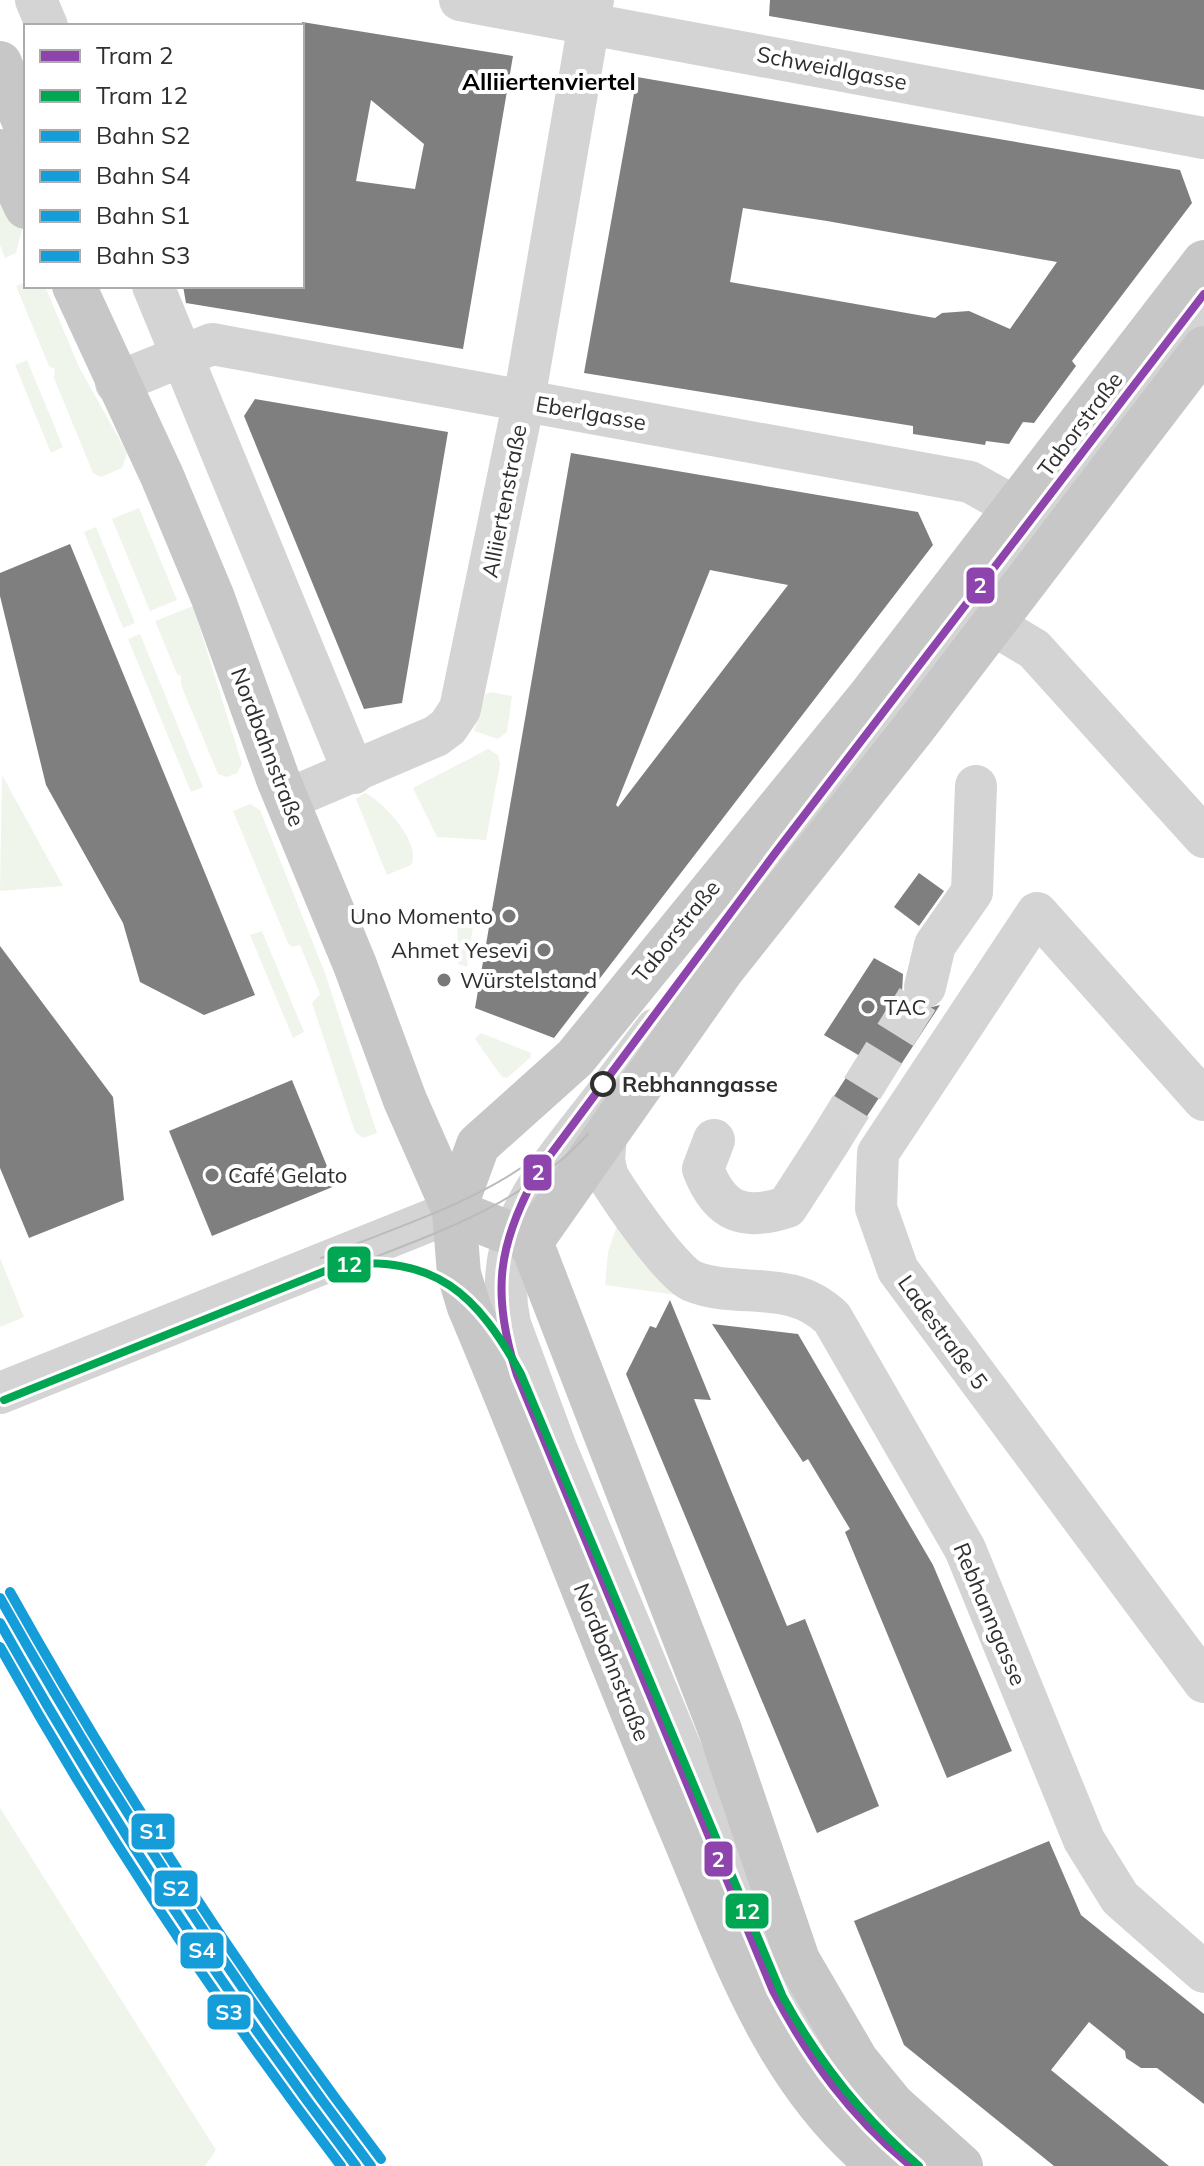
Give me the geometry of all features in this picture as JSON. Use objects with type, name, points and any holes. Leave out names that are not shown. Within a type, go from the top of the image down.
[{"type":"main road","points":[[0,63],[24,122]]},
{"type":"main road","points":[[0,151],[24,203]]},
{"type":"main road","name":"Taborstraße","points":[[523,1238],[606,1133],[722,970],[971,611],[1039,521],[1203,278]]},
{"type":"main road","name":"Nordbahnstraße","points":[[75,288],[116,383],[162,476],[213,598],[286,800],[355,965],[405,1100],[454,1211],[459,1274],[469,1307],[646,1747],[765,2024],[812,2098],[859,2149],[880,2166]]},
{"type":"main road","name":"Taborstraße","points":[[1039,521],[1204,348]]},
{"type":"main road","name":"Taborstraße","points":[[454,1211],[478,1145],[575,1058],[971,611]]},
{"type":"main road","points":[[454,1211],[523,1238],[716,1720],[798,1960],[857,2061],[893,2105],[961,2166]]},
{"type":"street","points":[[36,0],[46,24]]},
{"type":"street","name":"Schweidlgasse","points":[[460,0],[591,11],[1204,138]]},
{"type":"street","name":"Alliiertenstraße","points":[[286,800],[436,736],[448,727],[460,709],[524,400],[591,11]]},
{"type":"street","points":[[154,288],[354,773]]},
{"type":"street","name":"Eberlgasse","points":[[116,383],[212,344],[970,482],[1039,521]]},
{"type":"street","points":[[971,611],[1034,649],[1109,727],[1204,837]]},
{"type":"street","name":"Taborstraße","points":[[523,1238],[523,1209],[546,1171],[971,611]]},
{"type":"street","points":[[925,987],[935,945],[972,892],[976,786]]},
{"type":"street","name":"Ladestraße 5","points":[[1204,1100],[1037,913],[878,1153],[876,1208],[898,1270],[1204,1682]]},
{"type":"street","name":"Rebhanngasse","points":[[606,1133],[604,1161],[608,1177],[674,1269],[690,1281],[809,1300],[832,1318],[965,1549],[1084,1840],[1120,1898],[1204,1972]]},
{"type":"street","points":[[714,1140],[703,1169],[712,1190],[726,1206],[748,1214],[787,1207],[829,1142]]},
{"type":"street","points":[[0,1393],[454,1211]]},
{"type":"street","name":"Nordbahnstraße","points":[[523,1238],[508,1263],[507,1309],[521,1360],[772,1969],[804,2035],[831,2076],[860,2111],[923,2166]]},
{"type":"shaded area","points":[[0,178],[22,230],[16,253],[5,258],[0,245]]},
{"type":"shaded area","points":[[24,283],[24,288],[46,288],[79,367],[127,453],[122,468],[101,477],[93,473],[54,378],[55,369],[49,366],[16,286]]},
{"type":"shaded area","points":[[27,360],[63,447],[51,453],[15,365]]},
{"type":"shaded area","points":[[139,508],[177,600],[150,611],[112,519]]},
{"type":"shaded area","points":[[96,527],[135,623],[123,628],[84,532]]},
{"type":"shaded area","points":[[193,606],[242,764],[237,773],[227,777],[218,774],[181,685],[181,676],[177,674],[155,621]]},
{"type":"shaded area","points":[[140,634],[203,787],[191,792],[128,639]]},
{"type":"shaded area","points":[[490,692],[512,696],[507,732],[498,739],[474,731],[485,695]]},
{"type":"shaded area","points":[[488,749],[498,755],[500,764],[486,840],[437,837],[413,788]]},
{"type":"shaded area","points":[[2,775],[63,886],[0,891]]},
{"type":"shaded area","points":[[365,793],[382,805],[399,824],[411,846],[411,865],[387,875],[356,799]]},
{"type":"shaded area","points":[[250,804],[260,810],[325,973],[377,1133],[363,1138],[355,1132],[312,1003],[320,994],[300,945],[292,947],[288,943],[233,811]]},
{"type":"shaded area","points":[[460,911],[475,913],[467,967],[458,964],[457,914]]},
{"type":"shaded area","points":[[262,931],[304,1032],[293,1038],[250,935]]},
{"type":"shaded area","points":[[481,1033],[531,1053],[531,1057],[507,1078],[502,1077],[475,1039]]},
{"type":"shaded area","points":[[621,1214],[677,1295],[605,1285],[608,1252]]},
{"type":"shaded area","points":[[0,1258],[24,1317],[0,1327]]},
{"type":"shaded area","points":[[0,1808],[216,2150],[205,2166],[0,2166]]},
{"type":"building","points":[[770,0],[1204,0],[1204,90],[769,16]]},
{"type":"building","points":[[302,22],[513,56],[463,349],[186,303],[183,288],[304,288]],"holes":[[[371,100],[424,144],[415,189],[356,181]]]},
{"type":"building","points":[[637,77],[1180,170],[1192,203],[1072,361],[1076,366],[1034,423],[1023,422],[1009,444],[986,441],[985,445],[913,434],[913,426],[584,373]],"holes":[[[743,208],[1057,262],[1010,329],[969,311],[942,313],[935,318],[730,282]]]},
{"type":"building","points":[[255,399],[448,432],[402,703],[364,709],[244,416]]},
{"type":"building","points":[[571,453],[918,512],[933,545],[554,1038],[475,1008]],"holes":[[[710,570],[788,585],[618,807],[616,805]]]},
{"type":"building","points":[[70,544],[255,995],[204,1015],[140,982],[123,923],[46,785],[0,596],[0,573]]},
{"type":"building","points":[[919,873],[944,891],[919,926],[894,907]]},
{"type":"building","points":[[0,946],[113,1097],[124,1200],[29,1238],[0,1168]]},
{"type":"building","points":[[874,958],[903,974],[902,993],[909,1005],[920,1010],[940,1005],[852,1139],[841,1122],[829,1118],[818,1121],[860,1056],[824,1035]]},
{"type":"building","points":[[292,1080],[335,1186],[212,1236],[169,1131]]},
{"type":"building","points":[[670,1300],[711,1400],[694,1399],[787,1626],[805,1619],[879,1806],[817,1833],[626,1374],[650,1326],[656,1328]]},
{"type":"building","points":[[712,1324],[798,1334],[933,1565],[1012,1751],[947,1778],[845,1532],[850,1529],[808,1459],[803,1462]]},
{"type":"building","points":[[1049,1841],[1081,1915],[1204,2014],[1204,2104],[1157,2068],[1141,2068],[1126,2058],[1125,2051],[1089,2022],[1051,2070],[1169,2166],[1054,2166],[904,2045],[854,1921]]},
{"type":"tunnel","points":[[829,1142],[925,987]]},
{"type":"tram line","name":"2","points":[[911,2166],[869,2128],[833,2086],[801,2041],[773,1991],[517,1375],[504,1319],[502,1270],[514,1222],[539,1170],[776,852],[1204,294]]},
{"type":"tram line","points":[[321,1258],[488,1188],[548,1149],[575,1124]]},
{"type":"tram line","points":[[325,1277],[431,1235],[499,1203],[560,1161],[588,1134]]},
{"type":"tram line","name":"12","points":[[4,1400],[340,1265],[373,1263],[402,1266],[450,1285],[488,1322],[521,1374],[783,1997],[811,2044],[843,2088],[919,2166]]},
{"type":"rail line","name":"S1","points":[[10,1592],[95,1739],[185,1882],[280,2022],[381,2159]]},
{"type":"rail line","name":"S2","points":[[0,1598],[86,1745],[176,1888],[271,2029],[371,2166]]},
{"type":"rail line","name":"S4","points":[[0,1623],[40,1694],[168,1900],[260,2035],[356,2166]]},
{"type":"rail line","name":"S3","points":[[0,1647],[78,1781],[161,1912],[249,2041],[341,2166]]},
{"type":"place","name":"Uno Momento","points":[[509,916]]},
{"type":"place","name":"Ahmet Yesevi","points":[[544,950]]},
{"type":"place","name":"Würstelstand","points":[[444,980]]},
{"type":"place","name":"TAC","points":[[868,1007]]},
{"type":"place","name":"Rebhanngasse","points":[[603,1084]]},
{"type":"place","name":"Café Gelato","points":[[212,1175]]},
{"type":"district","name":"Alliiertenviertel","points":[[549,82]]}]
